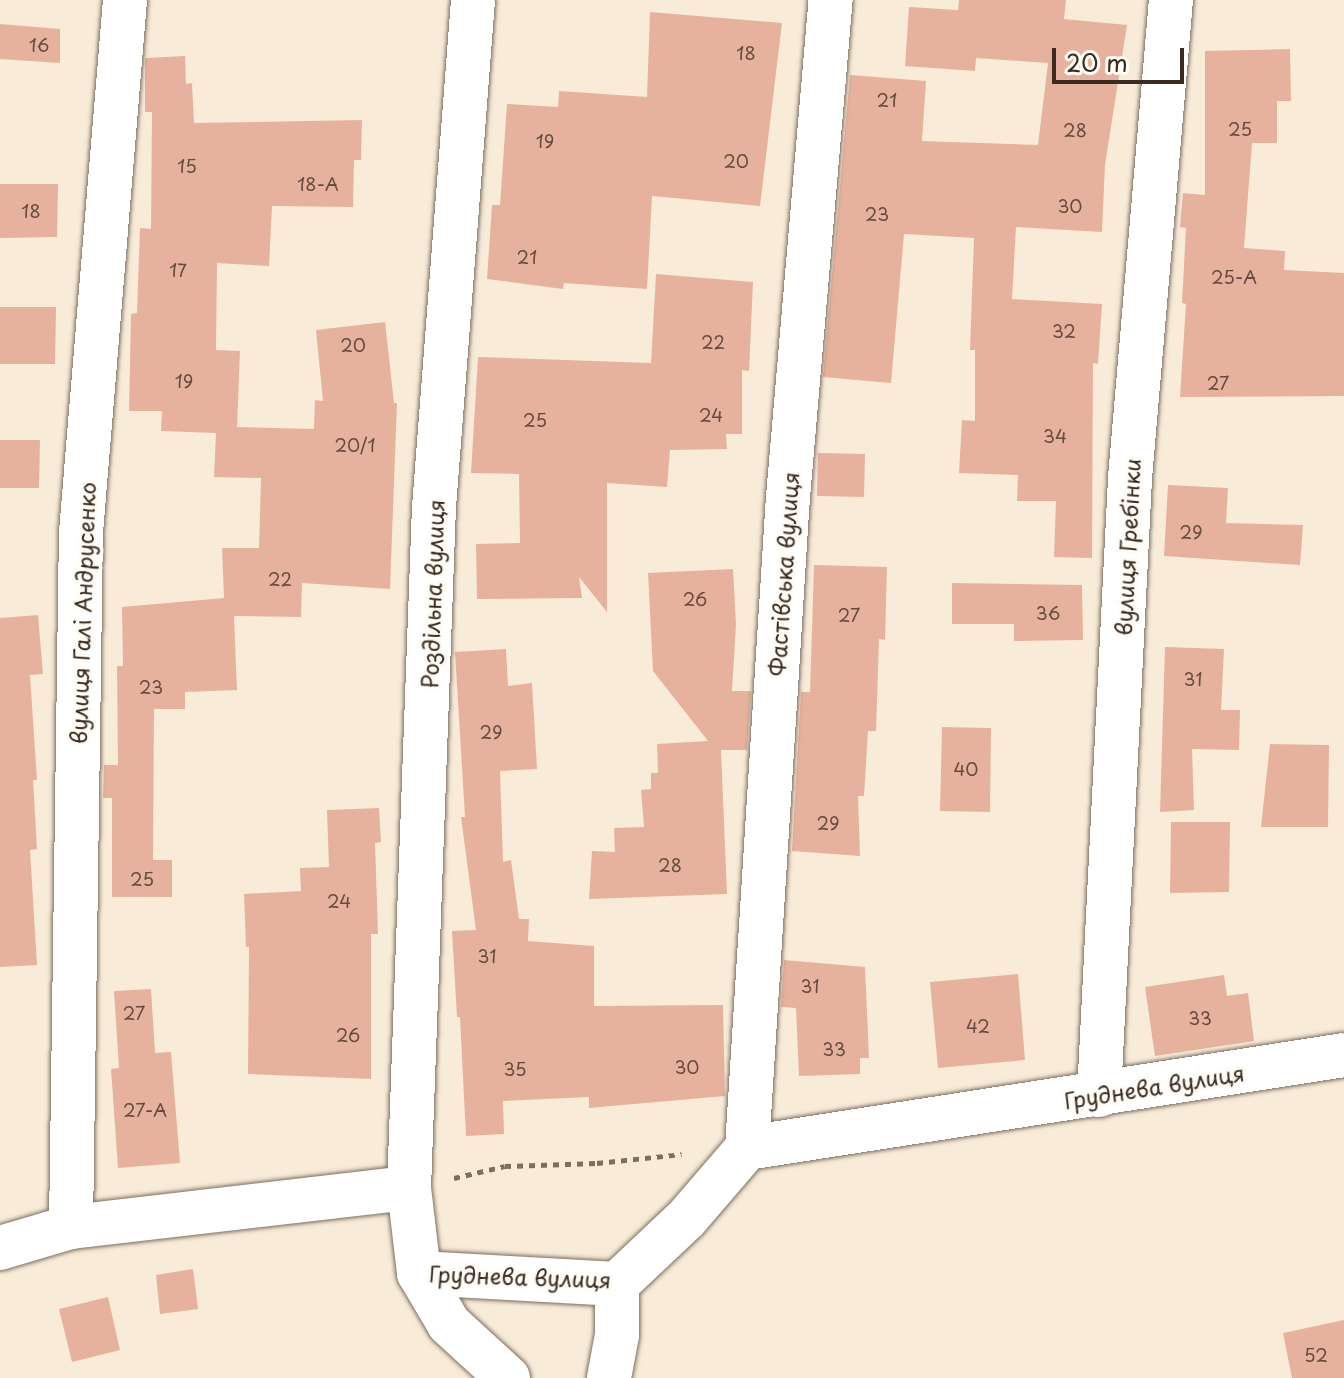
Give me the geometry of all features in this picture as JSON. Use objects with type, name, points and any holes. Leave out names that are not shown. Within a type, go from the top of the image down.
[{"type":"street","name":"вулиця Галі Андрусенко","points":[[71,1227],[81,532],[125,0]]},
{"type":"street","name":"Роздільна вулиця","points":[[409,1188],[434,507],[473,0]]},
{"type":"street","name":"Фастівська вулиця","points":[[747,1148],[788,497],[831,0]]},
{"type":"street","name":"вулиця Гребінки","points":[[1099,1095],[1130,478],[1171,0]]},
{"type":"street","name":"Груднева вулиця","points":[[409,1188],[419,1273],[617,1284],[686,1219],[747,1148],[1344,1055]]},
{"type":"street","points":[[0,1248],[71,1227],[409,1188]]},
{"type":"street","points":[[419,1273],[449,1324],[508,1378]]},
{"type":"street","points":[[609,1378],[617,1335],[617,1284]]},
{"type":"path","points":[[409,1188],[505,1166],[597,1163],[747,1148]]},
{"type":"building","points":[[959,0],[1066,0],[1064,19],[1127,25],[1105,165],[1102,232],[1016,227],[1012,299],[1102,304],[1098,364],[1093,363],[1092,558],[1054,557],[1056,501],[1017,501],[1018,475],[959,473],[962,420],[975,421],[975,350],[970,350],[974,238],[904,234],[891,383],[823,377],[850,75],[926,81],[922,141],[1038,145],[1048,63],[976,58],[975,71],[905,66],[909,7],[958,10]]},
{"type":"building","points":[[650,12],[782,23],[760,206],[652,196],[647,289],[564,283],[563,289],[487,279],[492,205],[500,205],[507,104],[558,107],[559,91],[647,97]]},
{"type":"building","points":[[0,24],[60,29],[60,63],[0,59]]},
{"type":"building","points":[[1290,49],[1291,101],[1277,101],[1277,143],[1252,143],[1244,248],[1285,251],[1284,270],[1344,273],[1344,396],[1180,397],[1186,304],[1182,303],[1186,228],[1180,227],[1183,193],[1205,195],[1205,51]]},
{"type":"building","points":[[185,56],[186,84],[192,83],[194,123],[362,120],[361,160],[354,160],[353,207],[272,206],[269,266],[217,263],[216,350],[240,351],[237,427],[314,429],[315,400],[323,401],[316,330],[385,322],[394,403],[397,403],[390,589],[302,583],[301,617],[234,616],[237,690],[185,692],[185,709],[154,709],[153,860],[172,860],[172,897],[112,897],[112,798],[103,798],[104,765],[118,765],[117,666],[123,666],[122,607],[224,598],[222,548],[259,548],[261,478],[214,477],[216,433],[161,431],[162,411],[129,411],[131,314],[137,313],[140,228],[151,229],[152,112],[145,112],[145,58]]},
{"type":"building","points":[[0,184],[58,184],[57,237],[0,238]]},
{"type":"building","points":[[656,274],[753,282],[749,371],[742,370],[742,434],[726,434],[727,449],[670,450],[667,487],[607,483],[607,612],[579,577],[582,598],[477,599],[476,544],[520,543],[519,474],[471,473],[478,357],[651,363]]},
{"type":"building","points":[[0,307],[56,307],[55,364],[0,364]]},
{"type":"building","points":[[0,440],[40,440],[39,488],[0,488]]},
{"type":"building","points":[[818,453],[865,454],[864,497],[817,496]]},
{"type":"building","points":[[1168,485],[1228,488],[1226,523],[1303,525],[1300,565],[1164,556]]},
{"type":"building","points":[[814,565],[887,567],[885,640],[879,639],[876,731],[868,731],[864,796],[858,796],[860,856],[792,851],[801,692],[810,692]]},
{"type":"building","points":[[733,569],[736,624],[732,691],[751,691],[747,750],[721,750],[727,894],[589,899],[592,851],[615,852],[614,828],[644,827],[641,790],[651,789],[651,773],[658,773],[657,744],[708,741],[653,671],[648,573]]},
{"type":"building","points":[[952,583],[1082,585],[1083,640],[1014,641],[1014,624],[952,624]]},
{"type":"building","points":[[38,615],[43,674],[30,675],[37,780],[33,780],[37,849],[30,850],[37,965],[0,967],[0,618]]},
{"type":"building","points":[[1165,647],[1224,649],[1221,710],[1240,710],[1239,750],[1192,749],[1194,810],[1160,812]]},
{"type":"building","points":[[506,649],[508,686],[532,683],[537,769],[500,771],[503,862],[511,860],[519,919],[529,919],[528,941],[594,946],[594,1006],[723,1005],[725,1096],[589,1108],[589,1097],[503,1101],[504,1134],[466,1136],[452,931],[476,930],[461,817],[465,817],[455,652]]},
{"type":"building","points":[[942,727],[991,728],[990,812],[940,811]]},
{"type":"building","points":[[1270,744],[1329,745],[1328,827],[1261,827]]},
{"type":"building","points":[[379,808],[381,842],[375,843],[378,934],[371,934],[371,1079],[248,1074],[249,947],[246,947],[244,894],[301,891],[300,868],[329,867],[327,810]]},
{"type":"building","points":[[1171,822],[1230,822],[1229,892],[1170,893]]},
{"type":"building","points":[[784,960],[865,967],[869,1058],[860,1058],[860,1074],[799,1076],[796,1008],[781,1007]]},
{"type":"building","points":[[1018,974],[1025,1060],[938,1068],[930,982]]},
{"type":"building","points":[[1224,975],[1227,996],[1248,993],[1254,1041],[1155,1056],[1145,987]]},
{"type":"building","points":[[151,989],[155,1053],[171,1052],[180,1163],[118,1168],[111,1069],[119,1068],[114,991]]},
{"type":"building","points":[[193,1269],[198,1309],[160,1314],[156,1275]]},
{"type":"building","points":[[108,1297],[120,1350],[72,1362],[59,1309]]},
{"type":"building","points":[[1344,1320],[1344,1378],[1292,1378],[1283,1333]]}]
